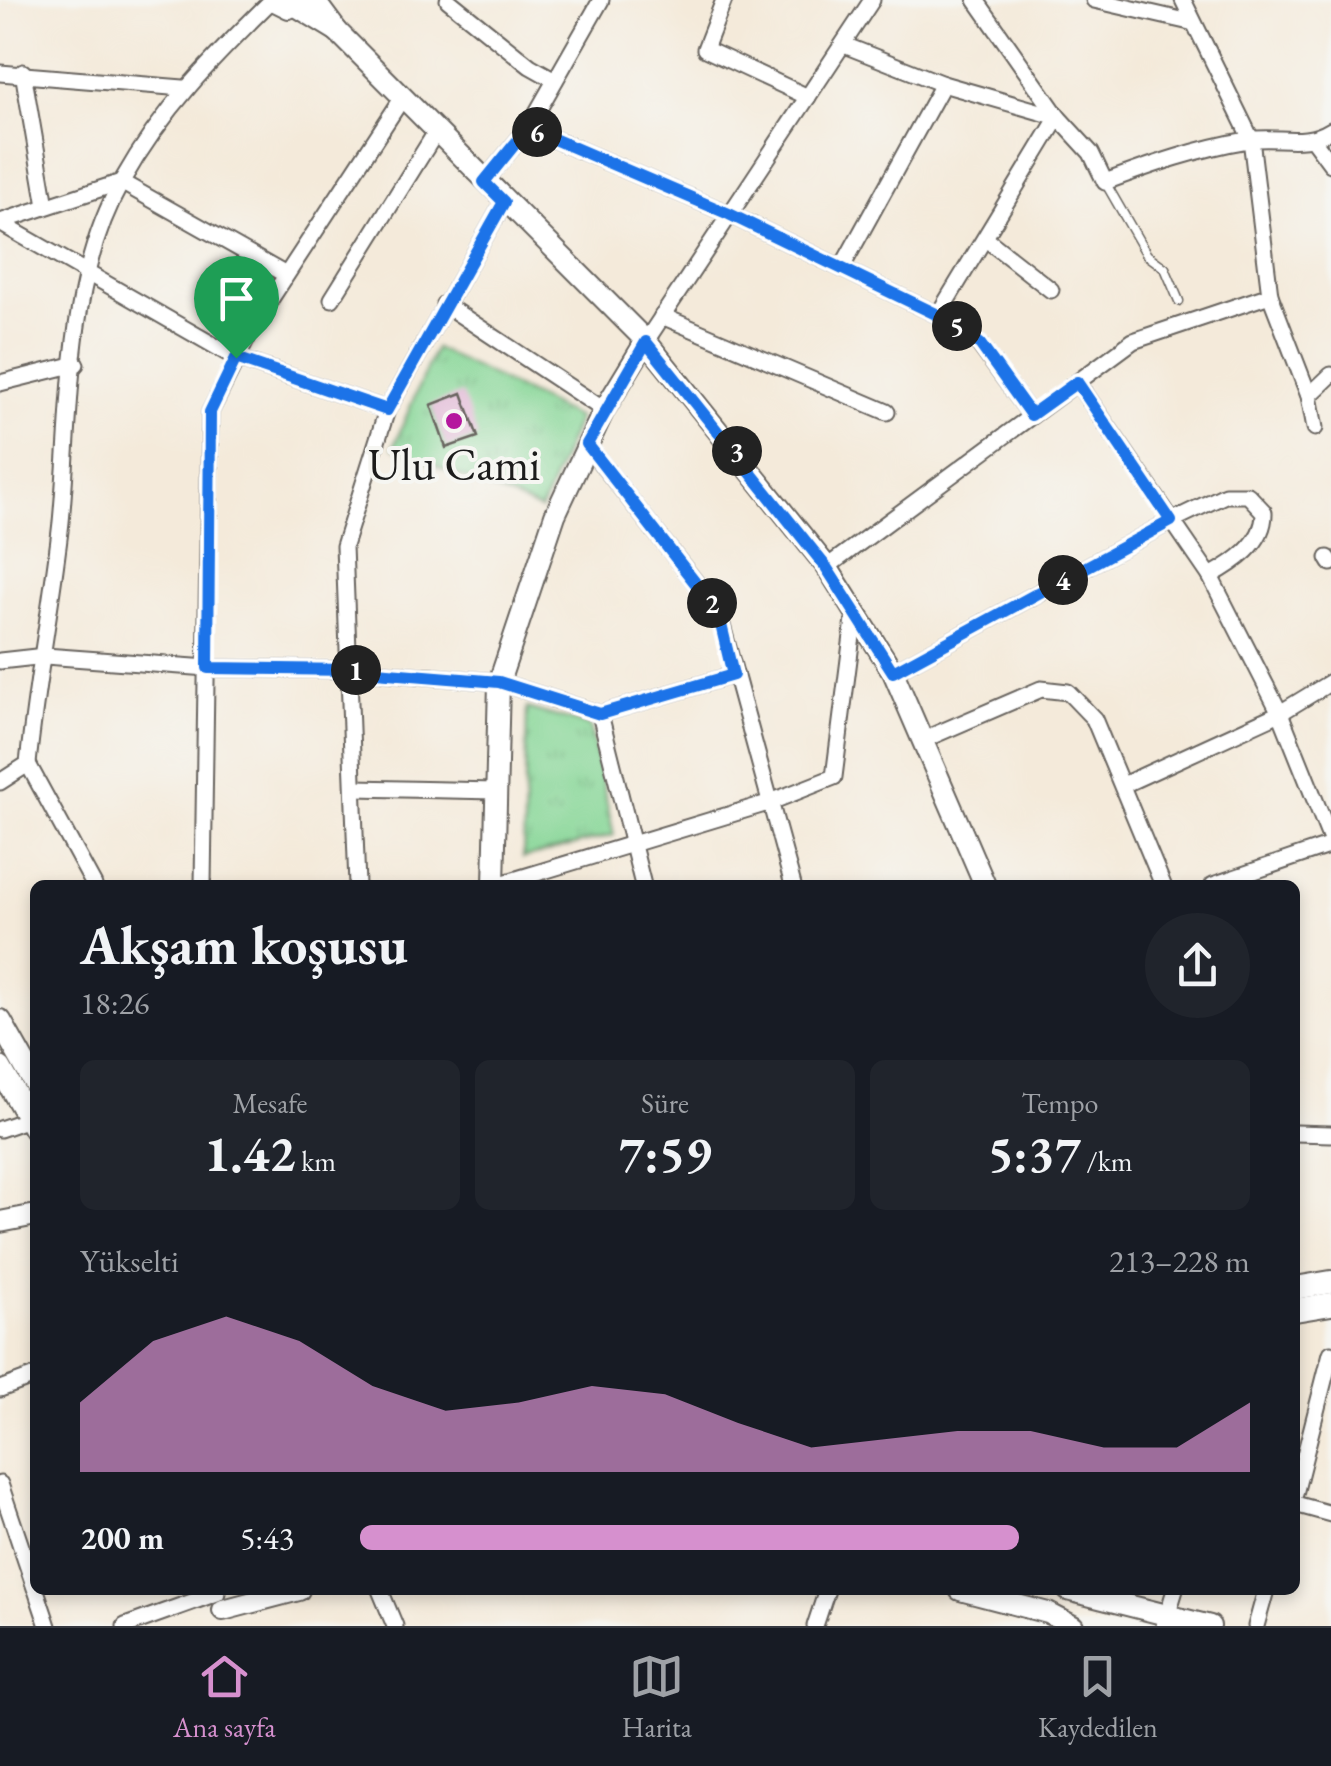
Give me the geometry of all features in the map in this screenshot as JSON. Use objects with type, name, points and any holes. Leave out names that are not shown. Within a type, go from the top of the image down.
[{"type":"main road","points":[[0,1022],[30,1074]]},
{"type":"main road","points":[[0,1068],[30,1120]]},
{"type":"main road","points":[[1300,1287],[1331,1282]]},
{"type":"main road","points":[[1300,1309],[1331,1304]]},
{"type":"street","points":[[91,880],[28,764],[76,364],[76,320],[85,275],[121,182],[184,88],[273,0],[283,7],[304,2],[336,31],[646,342],[826,567],[893,672],[983,880]]},
{"type":"street","points":[[448,0],[530,66],[555,80]]},
{"type":"street","points":[[484,182],[528,128],[600,0]]},
{"type":"street","points":[[724,0],[705,49],[808,97]]},
{"type":"street","points":[[496,880],[499,682],[532,577],[587,444],[662,316],[872,0]]},
{"type":"street","points":[[976,0],[1058,117],[1091,153],[1105,182],[1170,159],[1251,139],[1314,141],[1331,130]]},
{"type":"street","points":[[1094,0],[1190,22]]},
{"type":"street","points":[[1182,0],[1251,139],[1270,295],[1310,396],[1315,428]]},
{"type":"street","points":[[844,45],[943,84],[1058,117]]},
{"type":"street","points":[[0,72],[184,88]]},
{"type":"street","points":[[23,72],[46,206]]},
{"type":"street","points":[[842,267],[943,84]]},
{"type":"street","points":[[202,880],[210,412],[236,358],[286,275],[404,97]]},
{"type":"street","points":[[938,315],[1058,117]]},
{"type":"street","points":[[528,128],[729,214],[938,315],[980,344],[1031,415]]},
{"type":"street","points":[[332,299],[436,132]]},
{"type":"street","points":[[1314,141],[1331,164]]},
{"type":"street","points":[[0,223],[121,182],[286,275]]},
{"type":"street","points":[[358,880],[344,546],[387,410],[504,202]]},
{"type":"street","points":[[0,223],[236,358],[387,410]]},
{"type":"street","points":[[986,238],[1051,290]]},
{"type":"street","points":[[826,567],[1133,341],[1270,295]]},
{"type":"street","points":[[444,304],[604,410]]},
{"type":"street","points":[[662,316],[887,412]]},
{"type":"street","points":[[0,384],[76,364]]},
{"type":"street","points":[[1310,396],[1331,375]]},
{"type":"street","points":[[1077,382],[1210,576],[1280,713],[1331,843],[1226,880]]},
{"type":"street","points":[[587,444],[718,612],[791,880]]},
{"type":"street","points":[[893,672],[1171,521],[1233,493],[1258,502],[1264,512],[1261,531],[1242,555],[1210,576]]},
{"type":"street","points":[[513,880],[768,803],[834,776],[855,612]]},
{"type":"street","points":[[0,661],[42,656],[208,668],[351,670],[499,682],[600,714],[733,675]]},
{"type":"street","points":[[1123,785],[1280,713],[1331,682]]},
{"type":"street","points":[[925,739],[1041,689],[1068,692],[1094,719],[1160,880]]},
{"type":"street","points":[[600,714],[642,880]]},
{"type":"street","points":[[0,782],[28,764]]},
{"type":"street","points":[[354,788],[496,791]]},
{"type":"street","points":[[0,1129],[30,1124]]},
{"type":"street","points":[[1300,1133],[1331,1134]]},
{"type":"street","points":[[0,1222],[30,1216]]},
{"type":"street","points":[[1300,1474],[1331,1353]]},
{"type":"street","points":[[0,1389],[30,1378]]},
{"type":"street","points":[[0,1484],[30,1574]]},
{"type":"street","points":[[1300,1505],[1331,1514]]},
{"type":"street","points":[[37,1595],[48,1626]]},
{"type":"street","points":[[125,1626],[273,1595]]},
{"type":"street","points":[[382,1595],[395,1626]]},
{"type":"street","points":[[815,1626],[826,1595]]},
{"type":"street","points":[[979,1595],[1048,1613],[1073,1626]]},
{"type":"street","points":[[1084,1595],[1166,1621],[1210,1626]]},
{"type":"street","points":[[1166,1621],[1174,1595]]},
{"type":"street","points":[[1256,1626],[1265,1595]]},
{"type":"lane","points":[[1105,182],[1147,255],[1165,268],[1179,301]]},
{"type":"green space","points":[[435,348],[578,418],[541,510],[393,448]]},
{"type":"green space","points":[[527,708],[590,726],[614,835],[523,858]]},
{"type":"building","name":"Ulu Cami","points":[[462,393],[478,437],[446,448],[431,405]]},
{"type":"place","name":"Ulu Cami","points":[[454,421]]},
{"type":"route","points":[[528,128],[729,214],[938,315],[980,344],[1031,415],[1077,382],[1171,521],[893,672],[826,567],[646,342],[587,444],[718,612],[733,675],[600,714],[499,682],[351,670],[208,668],[210,412],[236,358],[387,410],[504,202],[484,182],[528,128]]}]
